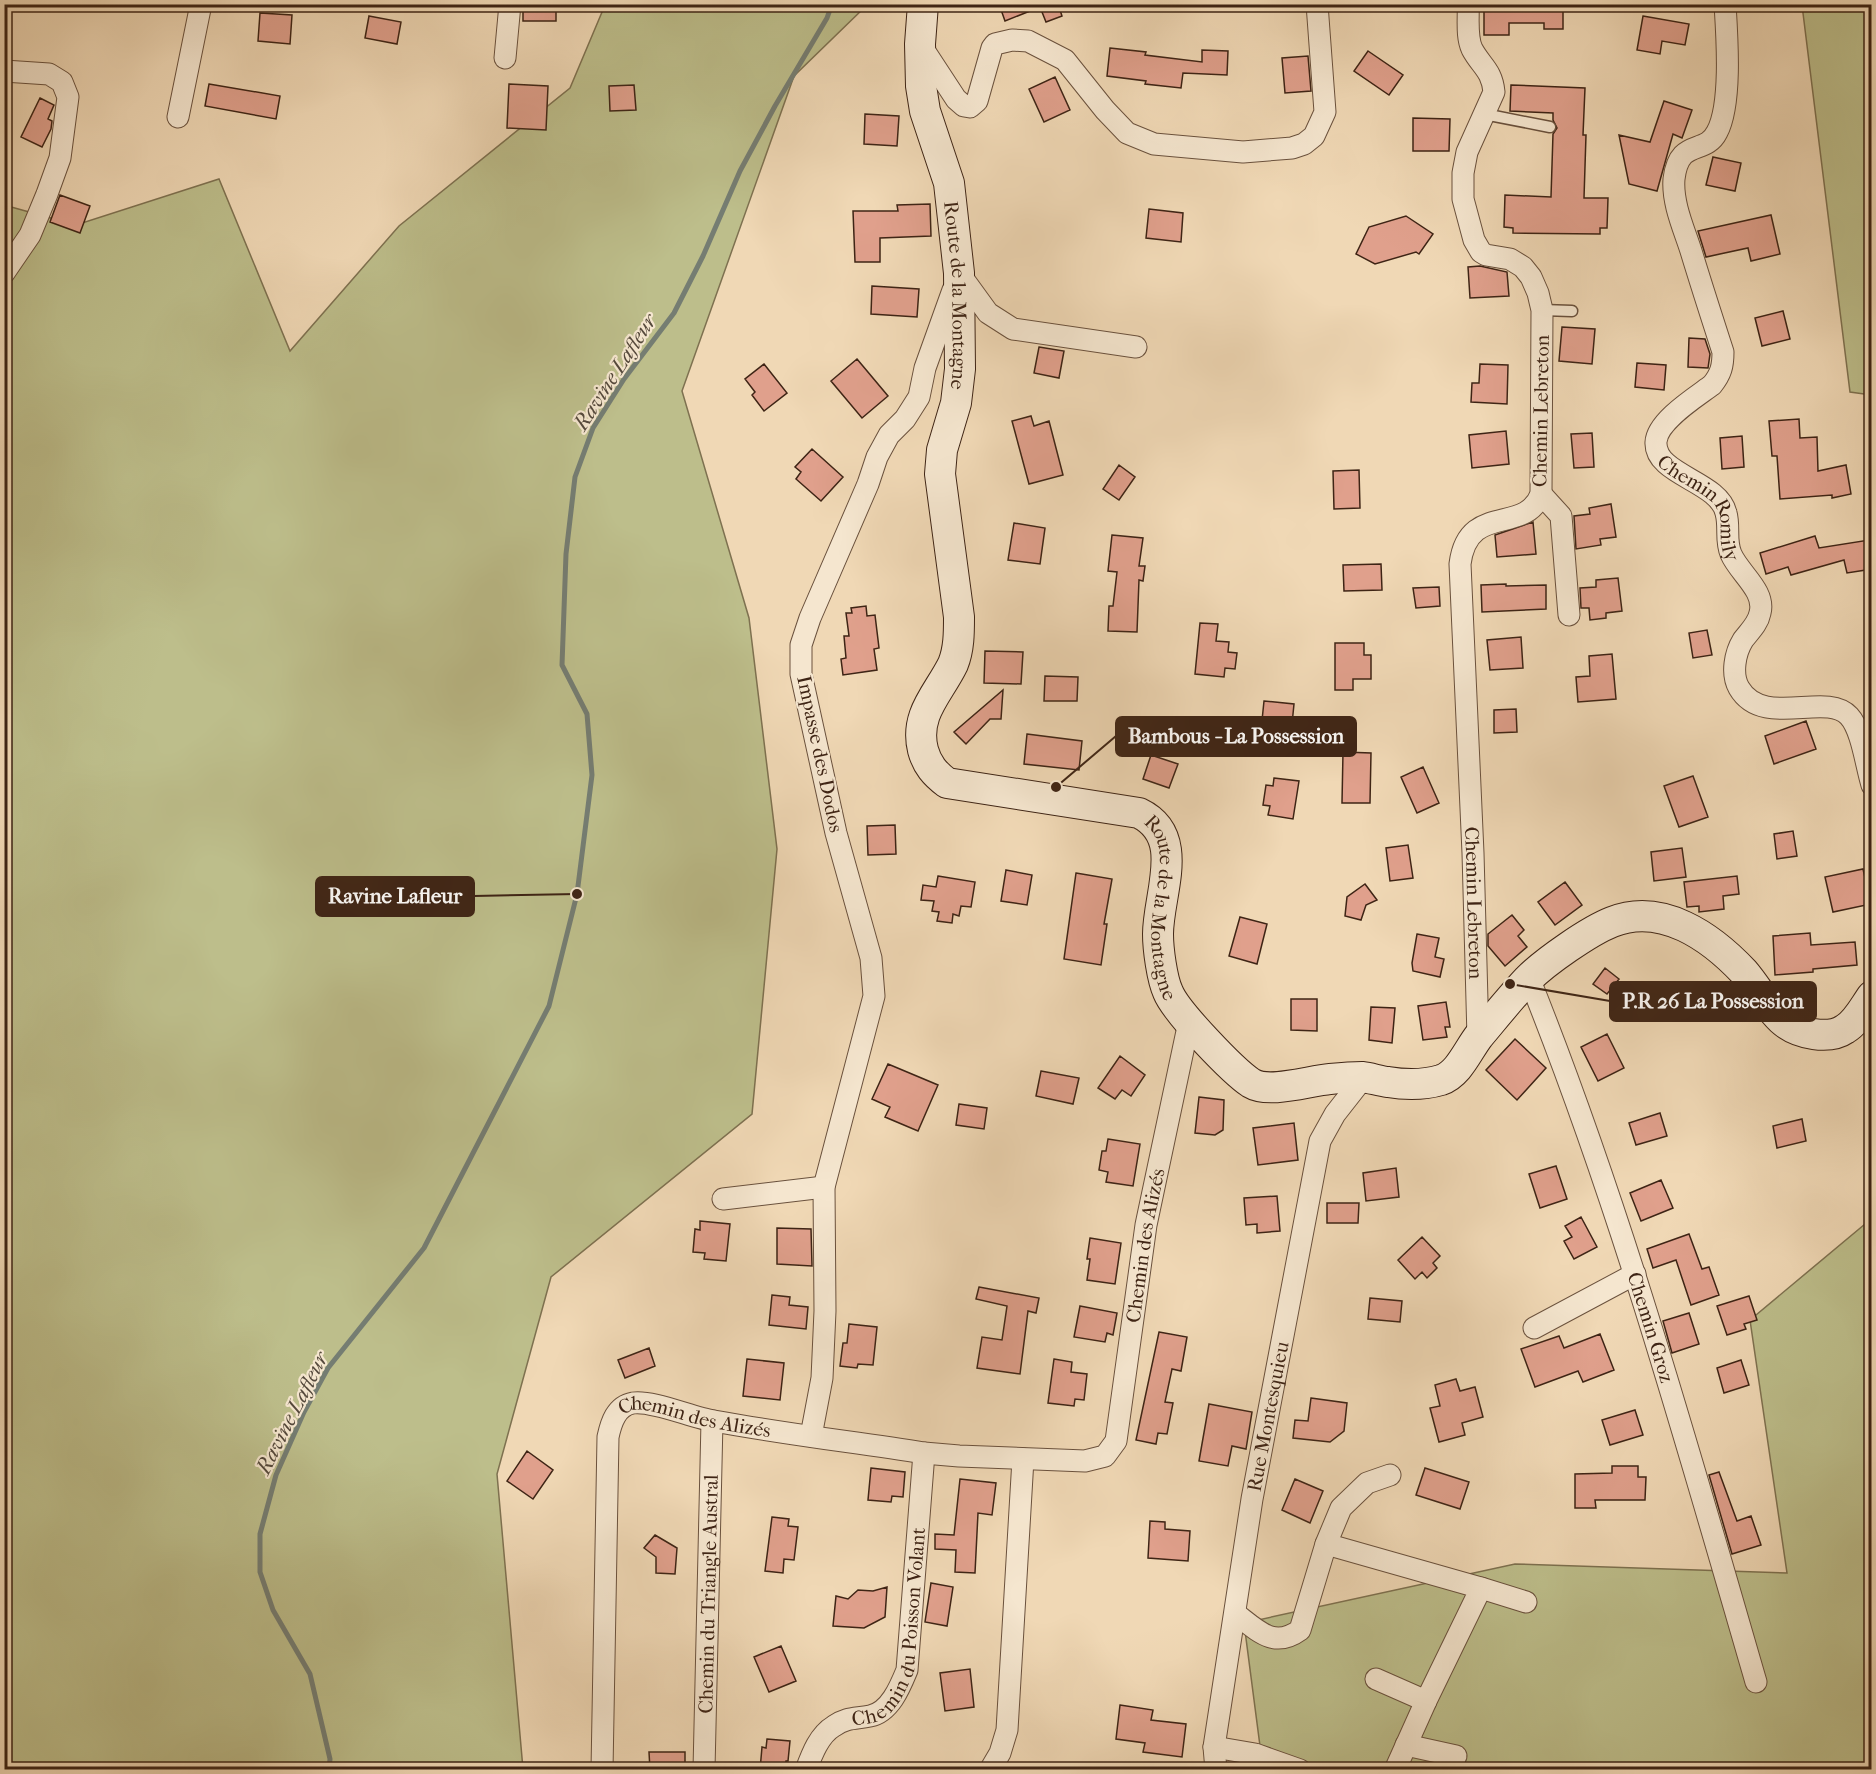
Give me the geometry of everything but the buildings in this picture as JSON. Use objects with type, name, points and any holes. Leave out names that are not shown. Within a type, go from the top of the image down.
[{"type":"main road","name":"Route de la Montagne","points":[[923,4],[920,44],[921,86],[925,111],[949,183],[959,273],[960,369],[956,403],[942,450],[940,474],[959,617],[959,640],[954,662],[926,711],[920,727],[924,754],[929,765],[947,783],[1138,813],[1150,818],[1159,828],[1166,851],[1158,935],[1168,992],[1178,1010],[1236,1071],[1252,1084],[1265,1088],[1318,1080],[1364,1077],[1410,1085],[1445,1078],[1455,1070],[1478,1038],[1529,978],[1563,952],[1613,922],[1637,917],[1664,918],[1684,925],[1722,952],[1743,972],[1785,1023],[1804,1031],[1831,1035],[1844,1030],[1854,1022],[1872,996]]},
{"type":"street","points":[[178,117],[201,4]]},
{"type":"street","points":[[505,58],[510,4]]},
{"type":"street","points":[[920,44],[956,99],[964,106],[970,106],[976,102],[995,44],[1012,40],[1028,41],[1065,60],[1105,110],[1127,133],[1140,139],[1154,144],[1243,152],[1292,148],[1304,144],[1314,136],[1325,112],[1317,4]]},
{"type":"street","name":"Chemin Lebreton","points":[[1468,4],[1469,37],[1473,49],[1490,73],[1494,92],[1467,152],[1463,172],[1463,199],[1474,240],[1481,252],[1510,259],[1523,267],[1532,277],[1542,310],[1541,494],[1538,503],[1523,514],[1491,522],[1468,537],[1462,550],[1460,564],[1473,853],[1478,1038]]},
{"type":"street","name":"Chemin Romily","points":[[1725,4],[1727,42],[1723,115],[1717,132],[1711,140],[1683,153],[1677,165],[1674,180],[1679,213],[1723,352],[1723,366],[1719,377],[1712,385],[1661,426],[1656,440],[1657,450],[1661,458],[1671,467],[1695,481],[1724,507],[1730,553],[1756,591],[1761,603],[1760,613],[1738,650],[1735,664],[1739,688],[1749,699],[1761,706],[1772,709],[1831,708],[1841,710],[1863,724],[1872,785]]},
{"type":"street","points":[[4,71],[49,74],[62,82],[68,98],[60,158],[48,194],[30,236],[4,273]]},
{"type":"street","points":[[959,273],[988,313],[1013,329],[1136,347]]},
{"type":"street","name":"Impasse des Dodos","points":[[811,1436],[822,1378],[825,1311],[824,1187],[874,996],[871,958],[836,833],[801,674],[801,645],[810,618],[878,457],[889,435],[905,419],[919,397],[925,369],[959,273]]},
{"type":"street","points":[[1541,494],[1561,516],[1569,615]]},
{"type":"street","name":"Chemin Groz","points":[[1529,978],[1564,1063],[1653,1329],[1756,1682]]},
{"type":"street","name":"Chemin des Alizés","points":[[602,1770],[608,1437],[612,1419],[632,1403],[646,1404],[712,1421],[924,1453],[1085,1461],[1105,1456],[1116,1442],[1146,1225],[1189,1022]]},
{"type":"street","name":"Rue Montesquieu","points":[[1215,1770],[1214,1747],[1252,1499],[1320,1141],[1335,1114],[1364,1077]]},
{"type":"street","points":[[723,1199],[824,1187]]},
{"type":"street","points":[[1534,1328],[1635,1274]]},
{"type":"street","name":"Chemin du Triangle Austral","points":[[704,1770],[712,1421]]},
{"type":"street","name":"Chemin du Poisson Volant","points":[[806,1770],[813,1751],[825,1733],[851,1717],[879,1713],[899,1690],[907,1670],[924,1453]]},
{"type":"street","points":[[990,1770],[1000,1753],[1007,1730],[1023,1459]]},
{"type":"street","points":[[1236,1614],[1263,1635],[1284,1638],[1300,1630],[1326,1544],[1341,1508],[1367,1483],[1390,1475]]},
{"type":"street","points":[[1326,1544],[1526,1602]]},
{"type":"street","points":[[1395,1770],[1481,1588]]},
{"type":"street","points":[[1376,1679],[1426,1701]]},
{"type":"street","points":[[1406,1745],[1456,1756]]},
{"type":"street","points":[[1214,1747],[1255,1754],[1300,1770]]},
{"type":"lane","points":[[1484,114],[1550,127]]},
{"type":"lane","points":[[1542,310],[1572,311]]},
{"type":"green space","points":[[605,5],[867,5],[794,76],[682,391],[749,618],[777,849],[752,1114],[551,1277],[497,1474],[523,1769],[5,1769],[4,205],[76,225],[219,179],[290,351],[399,226],[570,88]]},
{"type":"green space","points":[[1802,5],[1871,5],[1871,395],[1850,392]]},
{"type":"green space","points":[[1871,1219],[1871,1769],[1263,1769],[1244,1623],[1515,1564],[1787,1573],[1750,1320]]},
{"type":"waterway","name":"Ravine Lafleur","points":[[329,1770],[330,1759],[310,1674],[273,1610],[260,1572],[260,1534],[276,1475],[304,1412],[328,1368],[424,1248],[549,1006],[577,894],[592,775],[587,714],[562,665],[566,554],[575,477],[593,428],[624,379],[674,313],[703,256],[740,171],[827,18],[832,4]]},
{"type":"place","name":"Bambous - La Possession","points":[[1056,787]]},
{"type":"place","name":"Ravine Lafleur","points":[[577,894]]},
{"type":"place","name":"P.R 26 La Possession","points":[[1510,984]]}]
